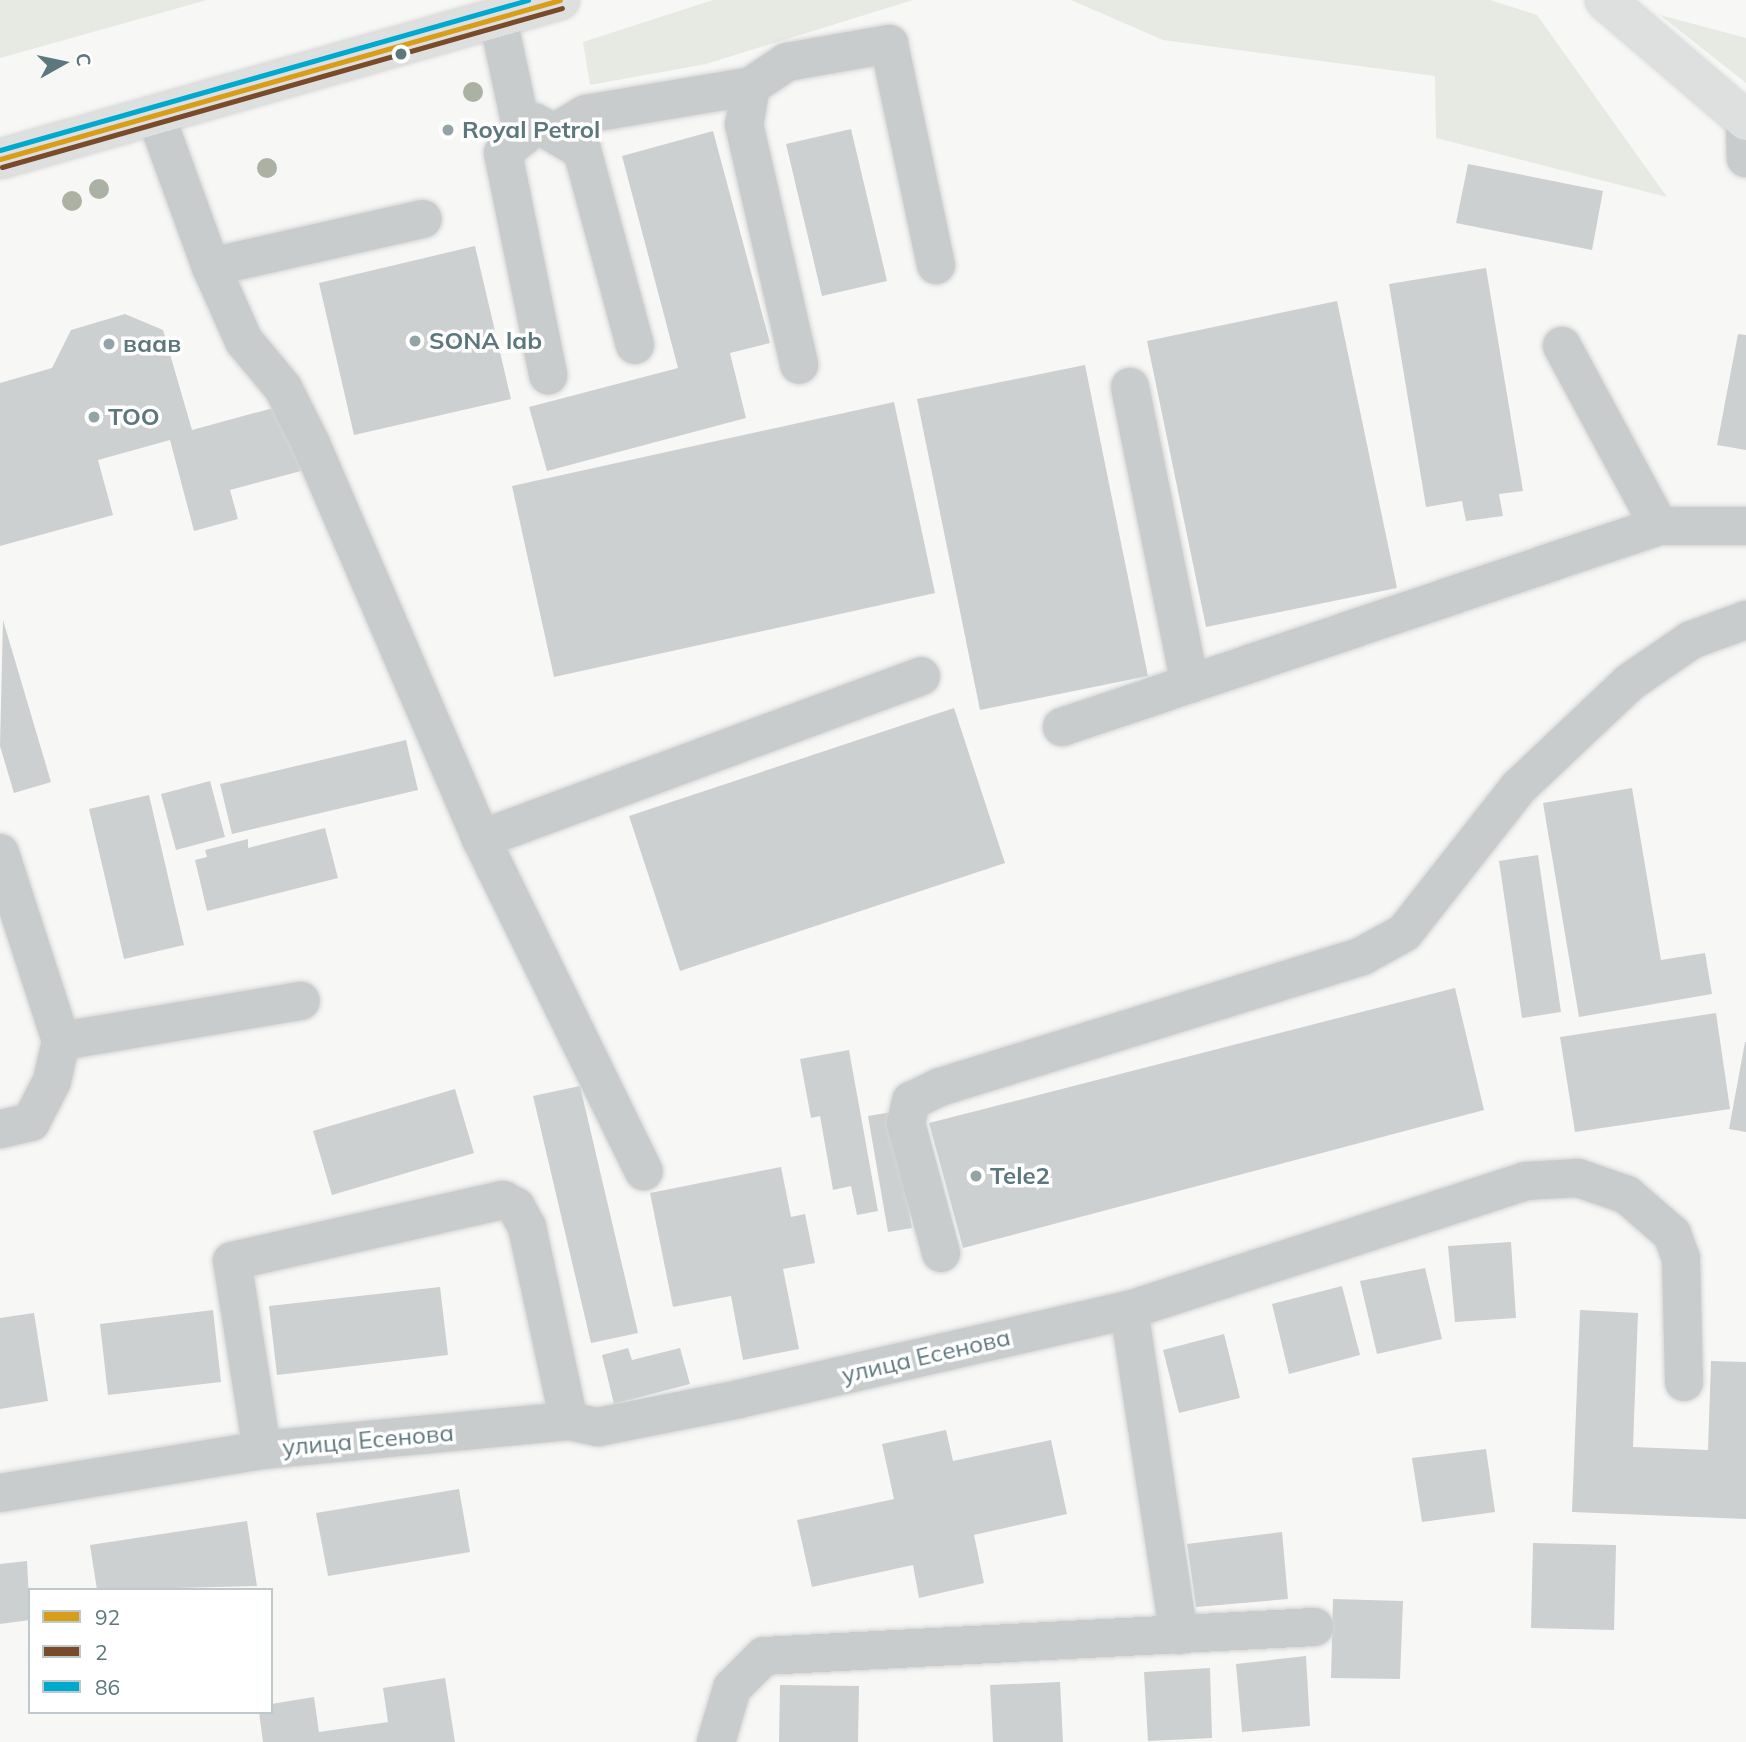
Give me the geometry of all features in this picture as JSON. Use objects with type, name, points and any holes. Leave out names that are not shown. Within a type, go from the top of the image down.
[{"type":"main road","points":[[0,159],[560,0]]},
{"type":"main road","points":[[1605,0],[1745,120]]},
{"type":"street","points":[[498,19],[523,136],[503,153],[548,375]]},
{"type":"street","points":[[554,133],[586,114],[751,86],[787,62],[889,44],[936,265]]},
{"type":"street","points":[[751,86],[744,124],[799,365]]},
{"type":"street","points":[[518,111],[582,150],[635,345]]},
{"type":"street","points":[[156,116],[211,267],[244,341],[283,388],[311,444],[481,839],[644,1171]]},
{"type":"street","points":[[1745,120],[1746,158]]},
{"type":"street","points":[[211,267],[423,219]]},
{"type":"street","points":[[1562,346],[1659,526]]},
{"type":"street","points":[[1130,387],[1190,684]]},
{"type":"street","points":[[1062,727],[1659,526],[1746,526]]},
{"type":"street","points":[[941,1252],[906,1123],[911,1101],[1363,956],[1404,933],[1519,787],[1630,682],[1691,640],[1746,620]]},
{"type":"street","points":[[481,839],[921,676]]},
{"type":"street","points":[[0,853],[61,1041],[52,1081],[32,1122],[0,1129]]},
{"type":"street","points":[[61,1041],[301,1001]]},
{"type":"street","name":"улица Есенова","points":[[0,1493],[262,1450],[569,1421],[598,1427],[636,1420],[1129,1310],[1526,1181],[1578,1178],[1627,1195],[1672,1234],[1681,1259],[1684,1382]]},
{"type":"street","points":[[262,1450],[232,1261],[503,1200],[516,1207],[527,1227],[569,1421]]},
{"type":"street","points":[[1129,1310],[1179,1635]]},
{"type":"street","points":[[716,1742],[732,1688],[764,1656],[1314,1627]]},
{"type":"shaded area","points":[[0,0],[207,0],[0,58]]},
{"type":"shaded area","points":[[713,0],[913,0],[706,64],[590,85],[583,42]]},
{"type":"shaded area","points":[[1071,0],[1490,0],[1537,15],[1667,197],[1436,138],[1435,76],[1163,40]]},
{"type":"shaded area","points":[[1660,15],[1746,38],[1746,83]]},
{"type":"building","points":[[851,129],[887,281],[822,296],[786,144]]},
{"type":"building","points":[[713,131],[770,343],[730,353],[746,418],[547,471],[529,407],[678,368],[622,156]]},
{"type":"building","points":[[1468,164],[1603,191],[1592,250],[1456,223]]},
{"type":"building","name":"SONA lab","points":[[475,246],[511,399],[354,435],[319,283]]},
{"type":"building","points":[[1486,268],[1523,491],[1499,494],[1503,516],[1466,521],[1462,501],[1426,507],[1389,284]]},
{"type":"building","points":[[1337,301],[1397,588],[1206,627],[1147,341]]},
{"type":"building","name":"ТОО","points":[[125,314],[163,330],[192,430],[284,405],[301,471],[230,490],[238,519],[194,531],[170,440],[98,460],[113,515],[0,546],[0,383],[52,368],[71,330]]},
{"type":"building","points":[[1738,334],[1746,335],[1746,450],[1717,445]]},
{"type":"building","points":[[1085,365],[1148,676],[980,710],[917,399]]},
{"type":"building","points":[[894,402],[935,593],[554,677],[512,486]]},
{"type":"building","points":[[3,620],[51,782],[14,793],[0,746]]},
{"type":"building","points":[[954,708],[1005,863],[680,971],[629,816]]},
{"type":"building","points":[[406,740],[418,790],[232,834],[220,784]]},
{"type":"building","points":[[210,781],[225,837],[176,850],[161,794]]},
{"type":"building","points":[[1632,788],[1661,960],[1705,953],[1712,994],[1579,1017],[1543,803]]},
{"type":"building","points":[[149,795],[184,945],[124,959],[89,809]]},
{"type":"building","points":[[325,828],[338,878],[207,911],[195,860],[207,857],[205,850],[248,839],[248,848]]},
{"type":"building","points":[[1538,855],[1561,1012],[1522,1018],[1499,861]]},
{"type":"building","points":[[1455,988],[1484,1110],[963,1248],[929,1123]]},
{"type":"building","points":[[1716,1013],[1730,1109],[1575,1132],[1560,1037]]},
{"type":"building","points":[[1746,1042],[1746,1132],[1729,1129]]},
{"type":"building","points":[[849,1050],[878,1211],[857,1215],[851,1186],[833,1190],[820,1116],[811,1118],[800,1059]]},
{"type":"building","points":[[580,1086],[638,1333],[591,1343],[533,1096]]},
{"type":"building","points":[[455,1089],[474,1153],[332,1195],[313,1131]]},
{"type":"building","points":[[892,1112],[912,1228],[888,1232],[868,1116]]},
{"type":"building","points":[[781,1167],[791,1217],[805,1214],[815,1263],[783,1269],[799,1349],[743,1360],[731,1296],[673,1307],[650,1193]]},
{"type":"building","points":[[1511,1242],[1516,1318],[1455,1322],[1448,1246]]},
{"type":"building","points":[[1425,1268],[1442,1339],[1377,1354],[1360,1281]]},
{"type":"building","points":[[1342,1286],[1360,1355],[1289,1374],[1272,1304]]},
{"type":"building","points":[[440,1287],[448,1355],[277,1375],[269,1306]]},
{"type":"building","points":[[213,1310],[221,1382],[108,1395],[100,1324]]},
{"type":"building","points":[[1580,1310],[1638,1313],[1633,1447],[1708,1450],[1711,1361],[1746,1362],[1746,1519],[1572,1512]]},
{"type":"building","points":[[34,1313],[48,1401],[0,1409],[0,1318]]},
{"type":"building","points":[[1224,1334],[1240,1398],[1179,1413],[1163,1350]]},
{"type":"building","points":[[628,1348],[632,1360],[680,1348],[690,1384],[614,1404],[602,1355]]},
{"type":"building","points":[[946,1430],[953,1461],[1051,1440],[1067,1514],[974,1535],[984,1583],[919,1598],[913,1565],[812,1587],[797,1520],[894,1499],[882,1444]]},
{"type":"building","points":[[1486,1449],[1495,1512],[1422,1522],[1412,1458]]},
{"type":"building","points":[[459,1489],[470,1552],[328,1576],[316,1513]]},
{"type":"building","points":[[247,1521],[257,1586],[97,1588],[90,1545]]},
{"type":"building","points":[[1282,1532],[1288,1599],[1196,1607],[1187,1544]]},
{"type":"building","points":[[1533,1543],[1616,1545],[1614,1630],[1531,1628]]},
{"type":"building","points":[[27,1561],[28,1620],[0,1624],[0,1564]]},
{"type":"building","points":[[1333,1599],[1403,1601],[1400,1679],[1331,1678]]},
{"type":"building","points":[[1306,1656],[1310,1726],[1242,1732],[1236,1664]]},
{"type":"building","points":[[1210,1668],[1212,1738],[1148,1741],[1144,1672]]},
{"type":"building","points":[[445,1678],[455,1742],[263,1742],[259,1714],[273,1714],[273,1704],[314,1697],[319,1732],[388,1722],[383,1688]]},
{"type":"building","points":[[1060,1682],[1063,1742],[993,1742],[990,1685]]},
{"type":"building","points":[[780,1685],[859,1686],[858,1742],[779,1742]]},
{"type":"transit line","name":"86","points":[[0,150],[528,0]]},
{"type":"transit line","name":"92","points":[[0,159],[560,0]]},
{"type":"transit line","name":"2","points":[[2,167],[562,8]]},
{"type":"place","name":"Royal Petrol","points":[[448,130]]},
{"type":"place","name":"SONA lab","points":[[415,341]]},
{"type":"place","name":"ваав","points":[[109,344]]},
{"type":"place","name":"ТОО","points":[[94,417]]},
{"type":"place","name":"Tele2","points":[[976,1176]]}]
